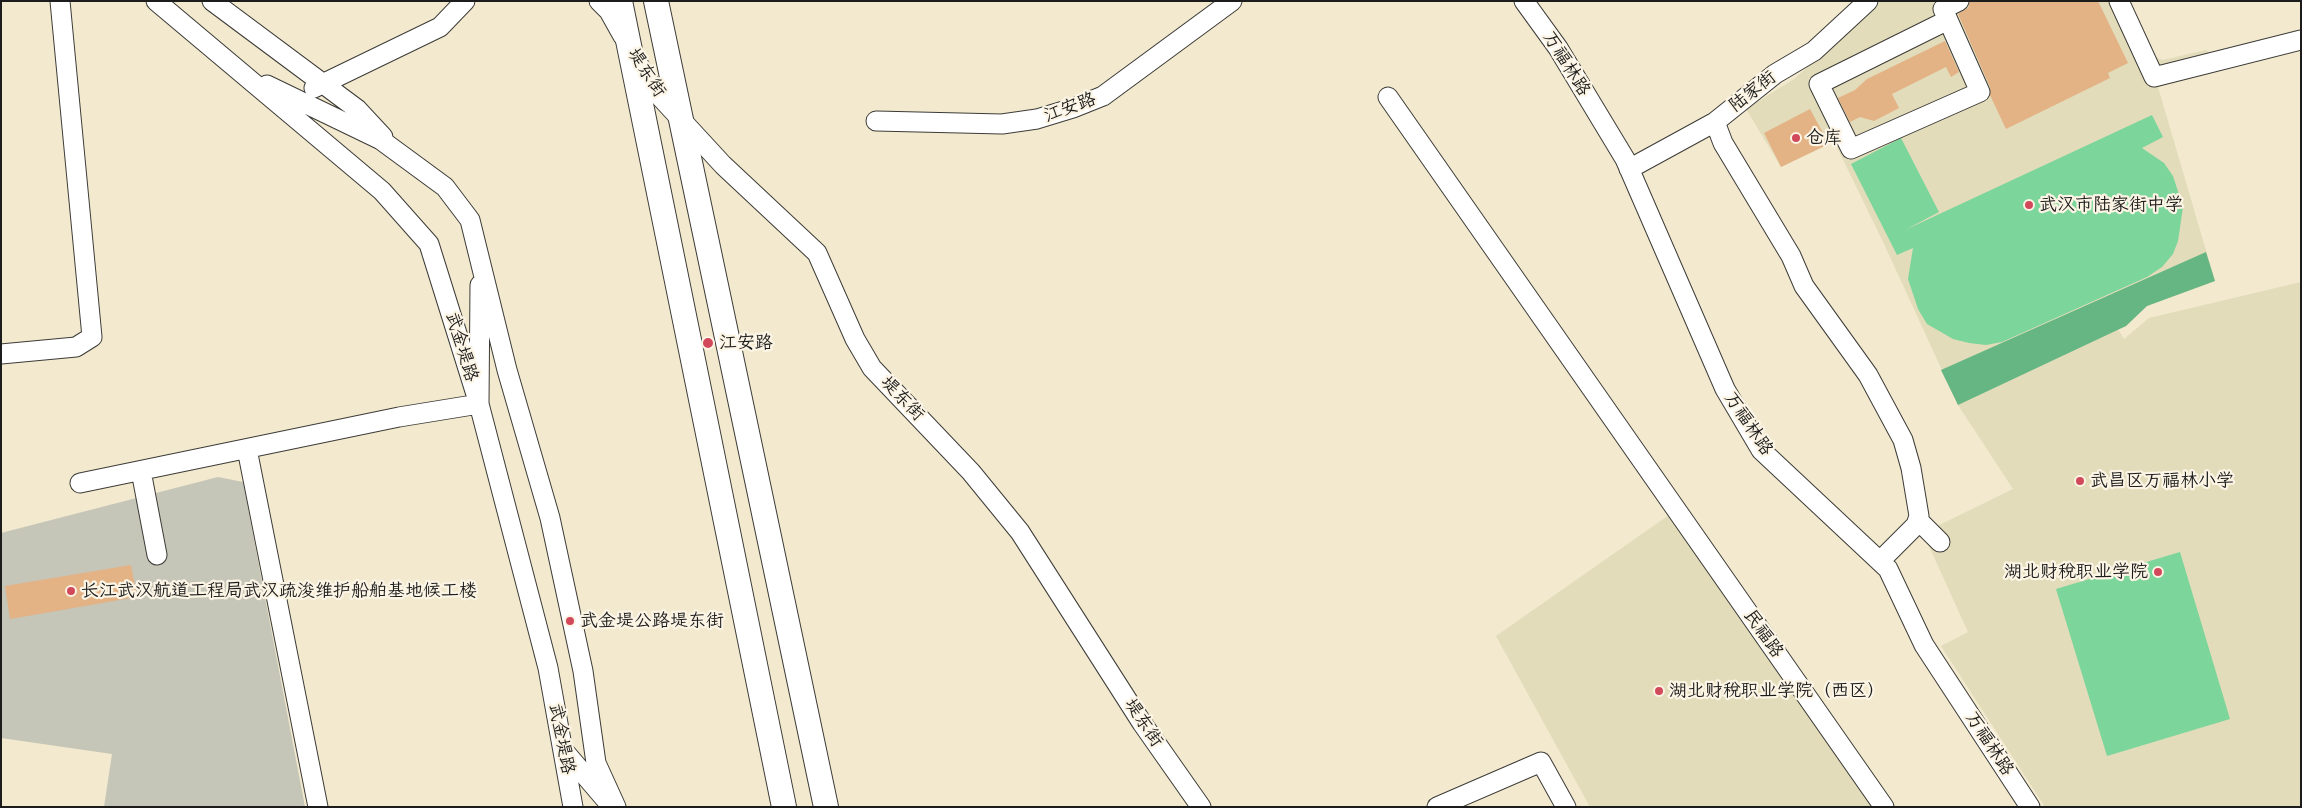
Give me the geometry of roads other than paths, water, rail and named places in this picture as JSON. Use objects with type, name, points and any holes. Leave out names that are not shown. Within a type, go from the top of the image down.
[{"type":"main road","points":[[620,1],[784,807]]},
{"type":"main road","points":[[656,1],[826,807]]},
{"type":"street","points":[[1,354],[76,347],[92,337],[60,1]]},
{"type":"street","name":"武金堤路","points":[[156,1],[382,191],[429,244],[479,404],[548,668],[574,807]]},
{"type":"street","points":[[212,1],[357,109],[394,150]]},
{"type":"street","points":[[294,98],[440,27],[466,1]]},
{"type":"street","name":"堤东街","points":[[598,1],[609,11],[652,88],[723,165],[817,253],[855,339],[872,368],[971,472],[1020,532],[1142,723],[1201,807]]},
{"type":"street","name":"江安路","points":[[876,121],[1002,124],[1037,119],[1073,108],[1103,96],[1232,1]]},
{"type":"street","name":"万福林路","points":[[1524,1],[1558,48],[1629,169],[1725,389],[1762,450],[1888,569],[1924,645],[2030,807]]},
{"type":"street","name":"陆家街","points":[[1629,169],[1715,122],[1775,74],[1814,51],[1868,1]]},
{"type":"street","points":[[1948,20],[1819,84],[1851,149],[1980,92],[1948,20],[1943,9],[1959,1]]},
{"type":"street","points":[[2119,1],[2154,77],[2301,40]]},
{"type":"street","points":[[245,76],[381,140],[444,187],[470,220],[480,254],[507,370],[550,518],[583,672],[596,763],[616,807]]},
{"type":"street","name":"民福路","points":[[1388,97],[1884,807]]},
{"type":"street","points":[[1715,122],[1722,143],[1791,256],[1804,286],[1868,375],[1903,440],[1911,468],[1919,516],[1916,525],[1880,561]]},
{"type":"street","points":[[80,483],[399,417],[479,404],[480,254]]},
{"type":"street","points":[[247,449],[318,807]]},
{"type":"street","points":[[141,471],[157,555]]},
{"type":"street","points":[[1918,520],[1940,542]]},
{"type":"street","points":[[563,750],[612,807]]},
{"type":"street","points":[[1437,807],[1541,762],[1566,807]]},
{"type":"place","name":"仓库","points":[[1796,138]]},
{"type":"place","name":"武汉市陆家街中学","points":[[2029,205]]},
{"type":"place","name":"江安路","points":[[708,343]]},
{"type":"place","name":"武昌区万福林小学","points":[[2080,481]]},
{"type":"place","name":"湖北财税职业学院","points":[[2158,572]]},
{"type":"place","name":"长江武汉航道工程局武汉疏浚维护船舶基地候工楼","points":[[71,591]]},
{"type":"place","name":"武金堤公路堤东街","points":[[570,621]]},
{"type":"place","name":"湖北财税职业学院（西区）","points":[[1659,691]]}]
